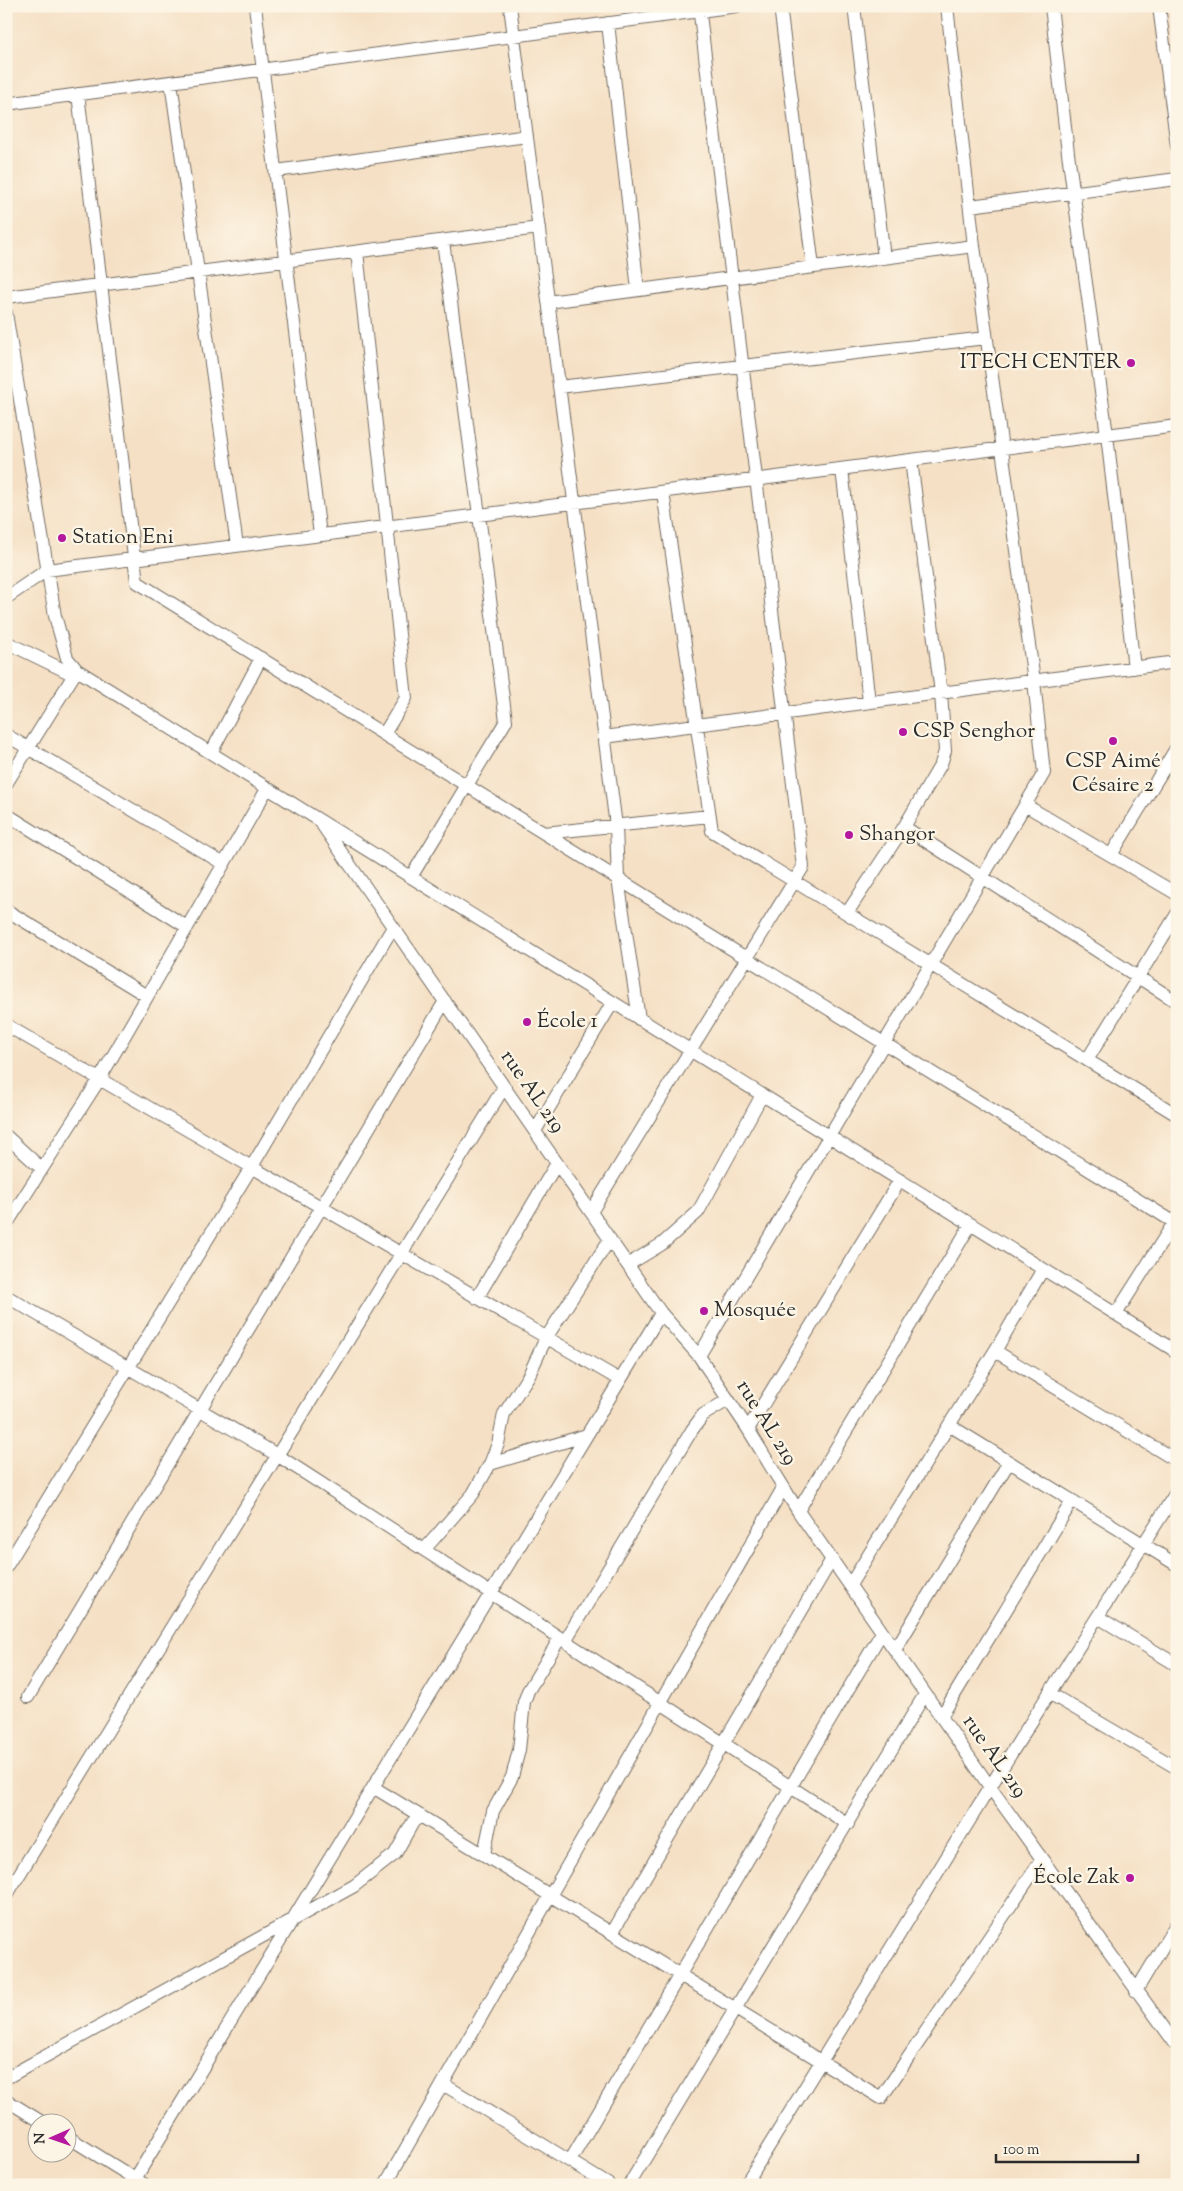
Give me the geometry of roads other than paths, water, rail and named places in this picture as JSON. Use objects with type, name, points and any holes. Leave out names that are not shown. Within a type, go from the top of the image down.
[{"type":"street","points":[[255,6],[320,535]]},
{"type":"street","points":[[510,6],[616,826],[618,879],[639,1019]]},
{"type":"street","points":[[6,104],[514,36],[699,9],[737,6]]},
{"type":"street","points":[[780,6],[813,267]]},
{"type":"street","points":[[854,6],[884,258]]},
{"type":"street","points":[[699,1356],[1044,773],[1034,681],[974,246],[947,6]]},
{"type":"street","points":[[1051,6],[1073,192],[1107,435],[1134,668]]},
{"type":"street","points":[[1159,6],[1177,146]]},
{"type":"street","points":[[591,1212],[803,867],[699,9]]},
{"type":"street","points":[[608,23],[638,290]]},
{"type":"street","points":[[171,82],[237,546]]},
{"type":"street","points":[[78,94],[137,582],[1176,1222],[1116,1314]]},
{"type":"street","points":[[276,171],[527,136]]},
{"type":"street","points":[[970,206],[1177,179]]},
{"type":"street","points":[[6,297],[539,228]]},
{"type":"street","points":[[411,877],[506,721],[443,241]]},
{"type":"street","points":[[548,302],[974,246]]},
{"type":"street","points":[[357,252],[370,387],[388,527],[406,698],[384,734]]},
{"type":"street","points":[[6,313],[12,388],[55,616],[67,658],[75,673]]},
{"type":"street","points":[[559,387],[986,338]]},
{"type":"street","points":[[6,598],[47,570],[1177,426]]},
{"type":"street","points":[[846,913],[904,827],[944,758],[941,693],[911,460]]},
{"type":"street","points":[[842,469],[868,702]]},
{"type":"street","points":[[663,492],[712,831],[1177,1116]]},
{"type":"street","points":[[6,642],[75,673],[211,753],[1177,1352]]},
{"type":"street","points":[[211,753],[261,658]]},
{"type":"street","points":[[604,737],[1177,662]]},
{"type":"street","points":[[6,784],[75,673]]},
{"type":"street","points":[[6,735],[224,864]]},
{"type":"street","points":[[1111,855],[1177,747]]},
{"type":"street","points":[[6,1225],[99,1080],[268,789]]},
{"type":"street","points":[[1025,805],[1177,894]]},
{"type":"street","points":[[6,814],[187,927]]},
{"type":"street","points":[[544,834],[710,816]]},
{"type":"street","name":"rue AL 219","points":[[321,822],[629,1264],[661,1313],[699,1356],[748,1429],[782,1488],[941,1717],[1177,2046]]},
{"type":"street","points":[[904,827],[1177,1002]]},
{"type":"street","points":[[6,910],[147,996]]},
{"type":"street","points":[[1086,1060],[1177,914]]},
{"type":"street","points":[[6,1567],[251,1168],[393,926]]},
{"type":"street","points":[[28,1697],[445,1001]]},
{"type":"street","points":[[535,1131],[612,1002]]},
{"type":"street","points":[[6,1025],[620,1380]]},
{"type":"street","points":[[6,1896],[504,1087]]},
{"type":"street","points":[[629,1264],[662,1244],[698,1212],[762,1095]]},
{"type":"street","points":[[6,1136],[42,1169]]},
{"type":"street","points":[[477,1298],[557,1163]]},
{"type":"street","points":[[748,1429],[900,1180]]},
{"type":"street","points":[[798,1511],[971,1224]]},
{"type":"street","points":[[424,1550],[473,1494],[490,1464],[498,1444],[504,1414],[528,1375],[546,1338],[610,1239]]},
{"type":"street","points":[[850,1586],[995,1351],[1043,1269]]},
{"type":"street","points":[[6,1296],[277,1455],[848,1824]]},
{"type":"street","points":[[78,2143],[140,2182],[291,1922],[661,1313]]},
{"type":"street","points":[[995,1351],[1177,1461]]},
{"type":"street","points":[[484,1854],[493,1811],[512,1777],[519,1750],[524,1702],[528,1691],[563,1639],[692,1430],[703,1415],[728,1400]]},
{"type":"street","points":[[949,1425],[1177,1565]]},
{"type":"street","points":[[490,1464],[587,1435]]},
{"type":"street","points":[[895,1650],[1009,1462]]},
{"type":"street","points":[[385,2185],[782,1488]]},
{"type":"street","points":[[745,2185],[990,1787],[1177,1492]]},
{"type":"street","points":[[941,1717],[1072,1501]]},
{"type":"street","points":[[612,1933],[832,1559]]},
{"type":"street","points":[[1098,1616],[1177,1665]]},
{"type":"street","points":[[570,2162],[882,1632]]},
{"type":"street","points":[[1049,1693],[1177,1768]]},
{"type":"street","points":[[629,2185],[926,1694]]},
{"type":"street","points":[[373,1787],[881,2098],[1042,1859]]},
{"type":"street","points":[[6,2078],[354,1886],[395,1854],[413,1822],[421,1816]]},
{"type":"street","points":[[1136,1991],[1177,1923]]},
{"type":"street","points":[[443,2084],[609,2185]]},
{"type":"street","points":[[6,2100],[29,2114]]},
{"type":"place","name":"ITECH CENTER","points":[[1131,363]]},
{"type":"place","name":"Station Eni","points":[[62,538]]},
{"type":"place","name":"CSP Senghor","points":[[903,732]]},
{"type":"place","name":"CSP Aimé Césaire 2","points":[[1113,741]]},
{"type":"place","name":"Shangor","points":[[849,835]]},
{"type":"place","name":"École 1","points":[[527,1022]]},
{"type":"place","name":"Mosquée","points":[[704,1311]]},
{"type":"place","name":"École Zak","points":[[1130,1878]]}]
